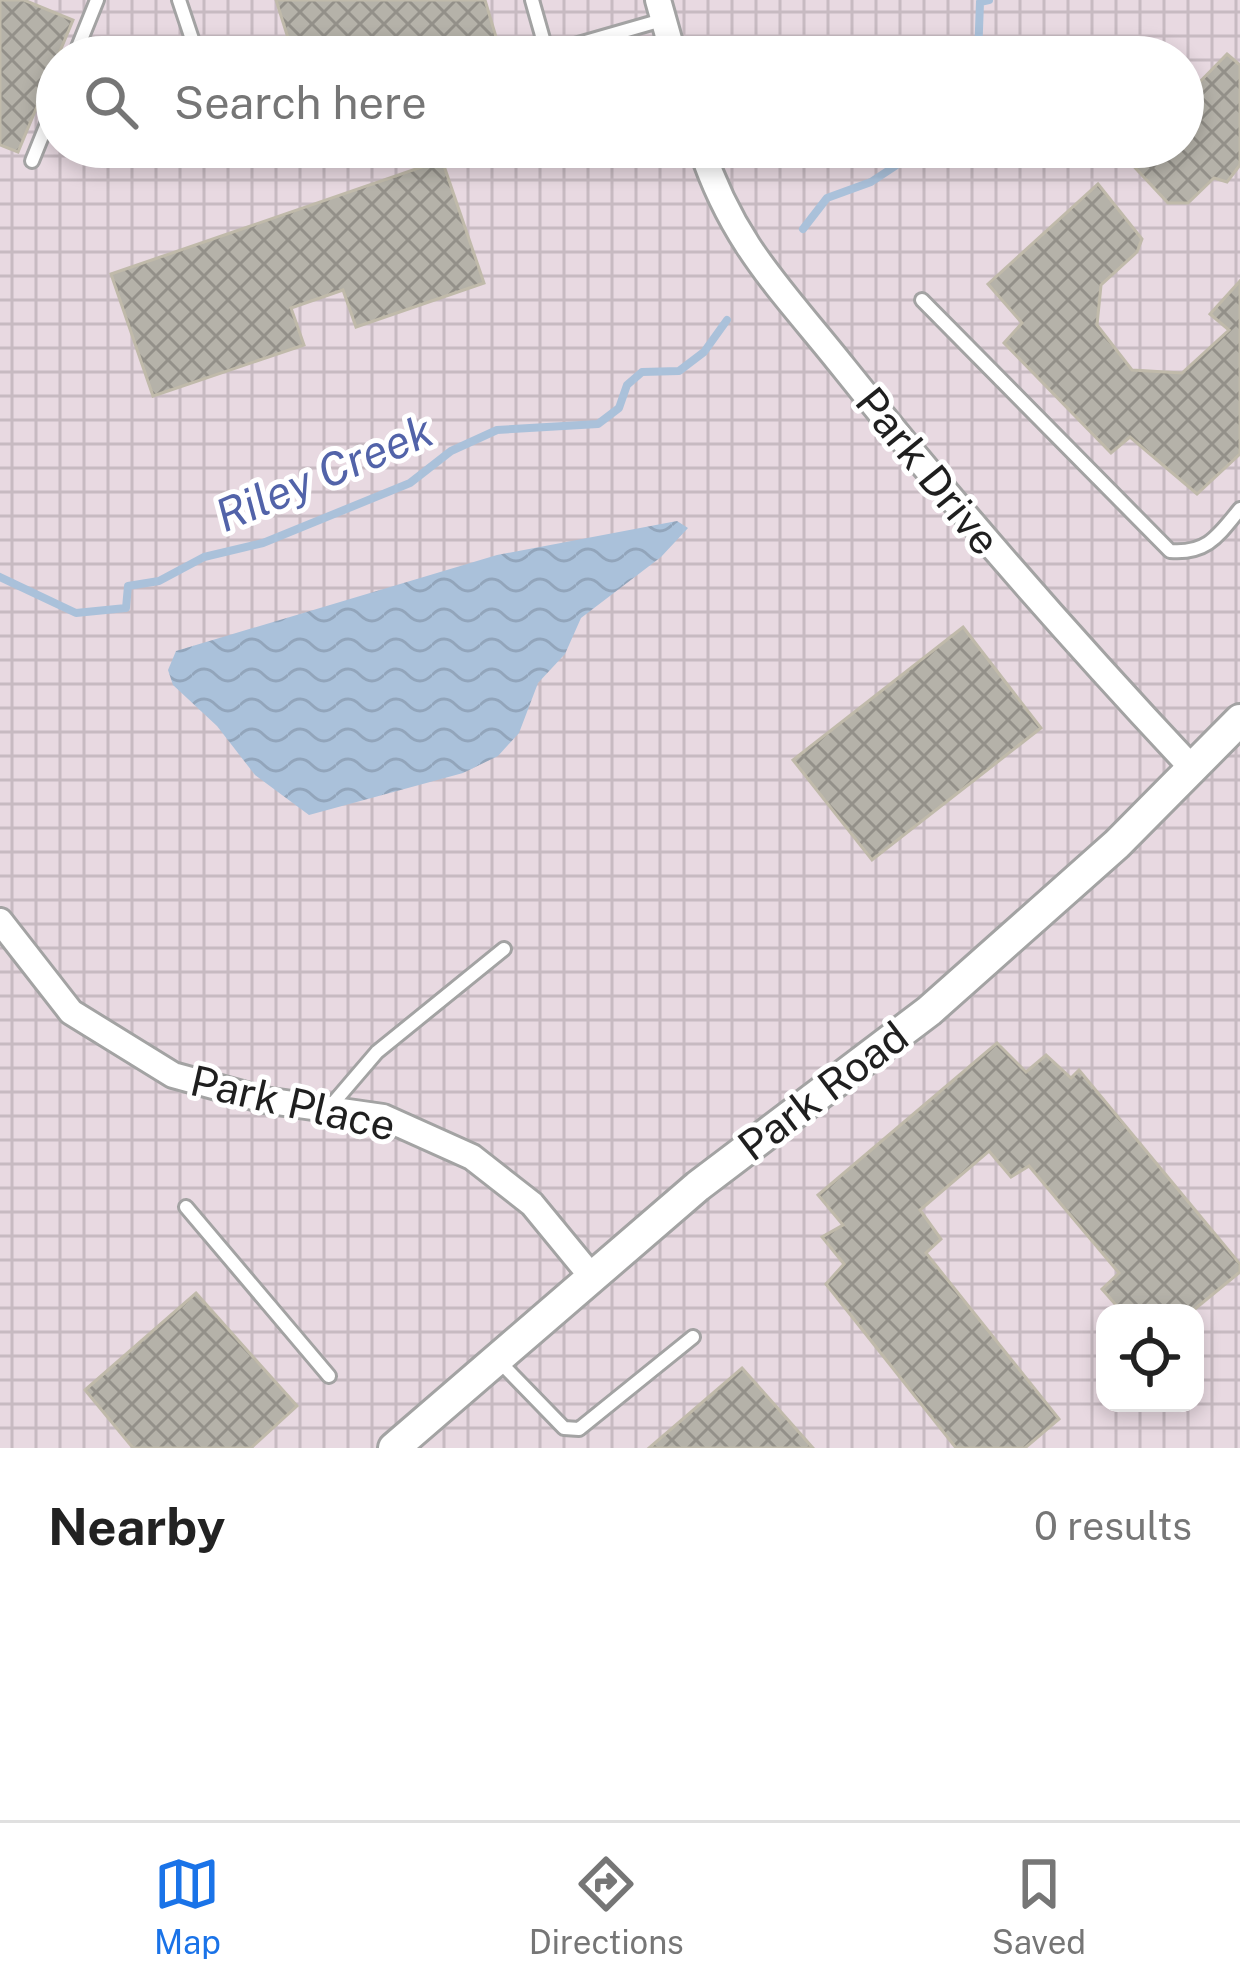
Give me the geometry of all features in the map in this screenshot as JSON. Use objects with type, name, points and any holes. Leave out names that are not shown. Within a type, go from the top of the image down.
[{"type":"street","name":"Park Drive","points":[[709,168],[735,233],[914,460],[1068,637],[1193,769]]},
{"type":"street","name":"Park Road","points":[[394,1448],[698,1186],[929,1011],[1117,844],[1240,720]]},
{"type":"street","name":"Park Place","points":[[0,921],[71,1012],[173,1075],[264,1100],[383,1117],[472,1157],[532,1204],[592,1277]]},
{"type":"lane","points":[[82,36],[97,0]]},
{"type":"lane","points":[[179,0],[191,36]]},
{"type":"lane","points":[[532,0],[542,36]]},
{"type":"lane","points":[[592,36],[661,10]]},
{"type":"lane","points":[[32,160],[36,150]]},
{"type":"lane","points":[[922,300],[1170,551],[1190,553],[1212,544],[1240,509]]},
{"type":"lane","points":[[328,1109],[377,1052],[504,949]]},
{"type":"lane","points":[[186,1207],[329,1376]]},
{"type":"lane","points":[[497,1359],[564,1428],[579,1430],[693,1337]]},
{"type":"shaded area","points":[[0,0],[1240,0],[1240,1448],[0,1448]]},
{"type":"water","points":[[677,521],[688,528],[661,557],[581,618],[565,654],[538,683],[519,733],[498,756],[463,773],[309,815],[255,775],[217,726],[173,685],[168,670],[176,651],[497,555]]},
{"type":"building","points":[[0,0],[24,0],[73,20],[66,36],[36,36],[36,109],[18,152],[0,145]]},
{"type":"building","points":[[276,0],[485,0],[496,36],[287,36]]},
{"type":"building","points":[[1227,54],[1240,65],[1240,165],[1227,182],[1214,178],[1188,203],[1168,203],[1135,168],[1204,168],[1204,78]]},
{"type":"building","points":[[419,168],[445,168],[484,283],[356,327],[343,290],[291,308],[304,345],[153,396],[111,274]]},
{"type":"building","points":[[1098,184],[1142,239],[1137,252],[1101,285],[1097,325],[1132,370],[1182,373],[1229,330],[1210,314],[1240,281],[1240,454],[1197,494],[1130,437],[1111,453],[1004,343],[1022,323],[988,284]]},
{"type":"building","points":[[963,627],[1041,728],[872,860],[793,760]]},
{"type":"building","points":[[997,1043],[1026,1072],[1046,1055],[1071,1078],[1079,1070],[1240,1264],[1240,1272],[1201,1304],[1115,1304],[1102,1289],[1119,1273],[1029,1166],[1011,1177],[989,1151],[920,1210],[941,1239],[926,1253],[1059,1419],[1025,1448],[956,1448],[826,1284],[844,1264],[822,1237],[843,1225],[818,1195]]},
{"type":"building","points":[[196,1293],[297,1406],[251,1448],[133,1448],[85,1390]]},
{"type":"building","points":[[742,1368],[813,1448],[649,1448]]},
{"type":"waterway","name":"Riley Creek","points":[[979,36],[980,2],[989,0]]},
{"type":"waterway","name":"Riley Creek","points":[[803,229],[827,198],[871,182],[892,168]]},
{"type":"waterway","name":"Riley Creek","points":[[0,577],[76,613],[126,608],[128,586],[159,581],[204,557],[263,543],[410,483],[451,451],[497,430],[598,424],[619,408],[627,385],[642,372],[679,371],[704,352],[727,320]]}]
